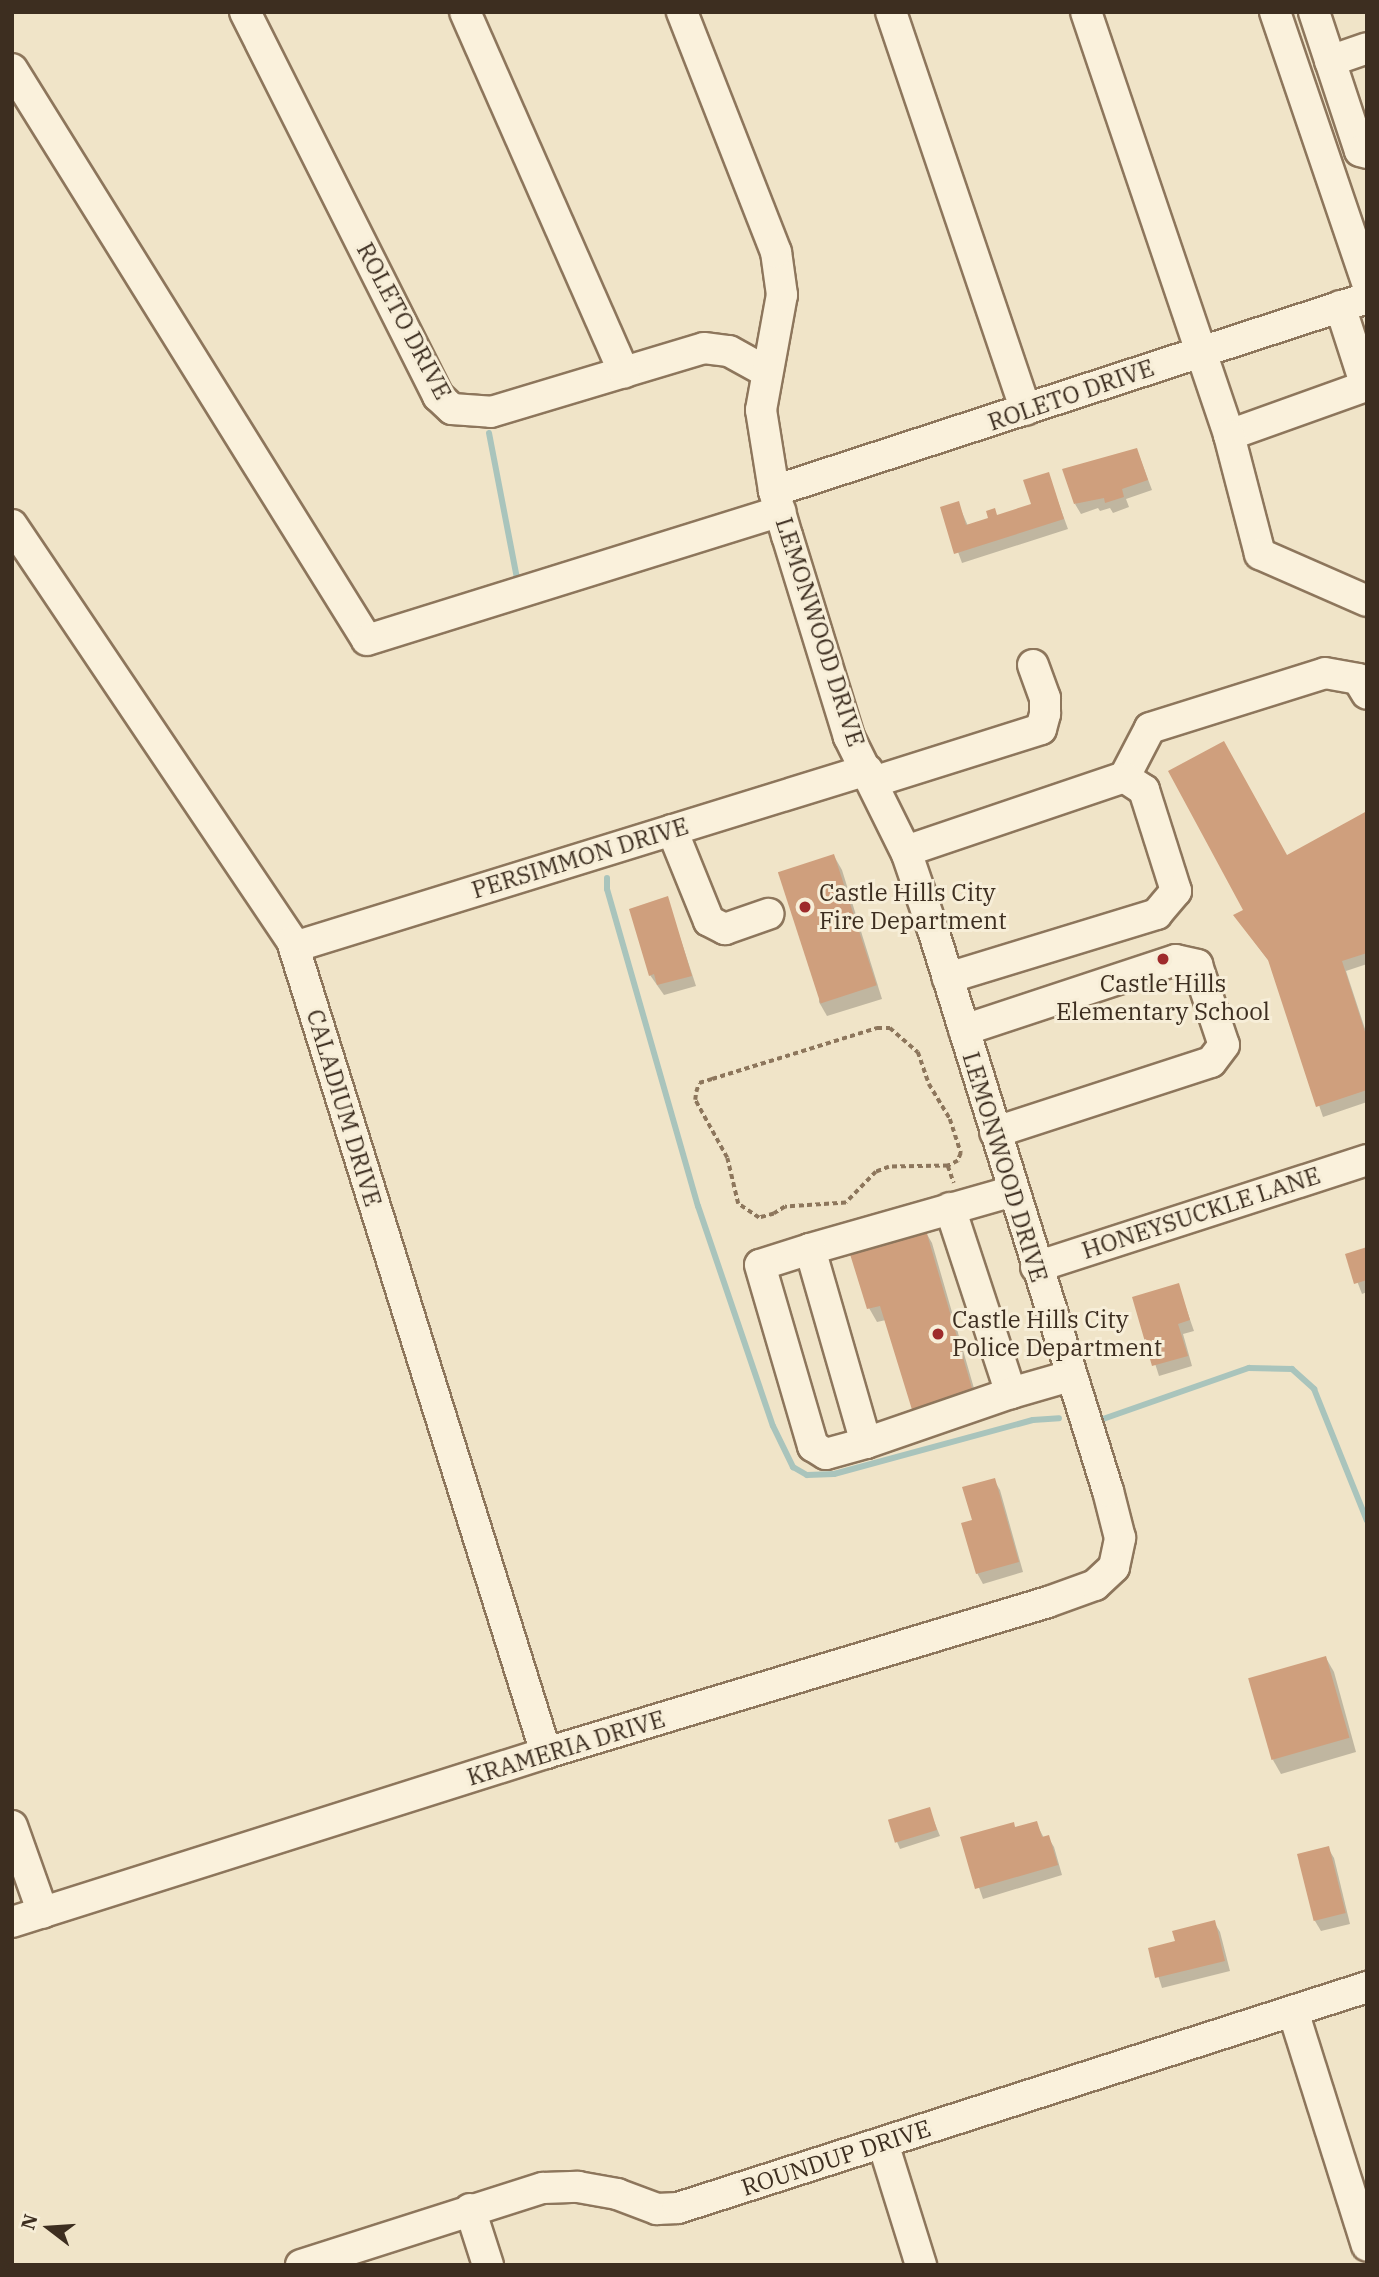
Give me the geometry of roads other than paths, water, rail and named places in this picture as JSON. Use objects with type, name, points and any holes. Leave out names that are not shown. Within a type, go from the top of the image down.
[{"type":"street","name":"ROLETO DRIVE","points":[[245,12],[432,383],[452,409],[491,412],[704,348],[729,351],[767,372]]},
{"type":"street","points":[[465,12],[624,373]]},
{"type":"street","name":"LEMONWOOD DRIVE","points":[[682,12],[776,252],[782,295],[761,410],[777,501],[849,737],[906,851],[948,978],[1119,1538],[1114,1567]]},
{"type":"street","points":[[891,12],[1026,410]]},
{"type":"street","points":[[1086,12],[1229,435],[1260,554],[1367,601]]},
{"type":"street","points":[[1275,12],[1367,282]]},
{"type":"street","points":[[1314,12],[1330,61],[1357,108],[1360,151],[1367,153]]},
{"type":"street","points":[[1330,61],[1367,48]]},
{"type":"street","name":"ROLETO DRIVE","points":[[12,69],[367,640],[777,501],[1026,410],[1201,350],[1354,302]]},
{"type":"street","points":[[1229,435],[1366,386],[1354,302]]},
{"type":"street","name":"CALADIUM DRIVE","points":[[12,525],[294,947],[546,1753]]},
{"type":"street","name":"PERSIMMON DRIVE","points":[[294,947],[672,830],[1041,729],[1045,698],[1033,665]]},
{"type":"street","points":[[906,851],[1125,778],[1150,728],[1325,673],[1358,678],[1367,694]]},
{"type":"street","points":[[948,978],[1157,914],[1176,891],[1144,790],[1125,778]]},
{"type":"street","points":[[672,830],[709,921],[726,929],[768,914]]},
{"type":"street","points":[[964,1030],[1176,960],[1197,965],[1224,1045],[1211,1062],[995,1132]]},
{"type":"street","name":"HONEYSUCKLE LANE","points":[[1036,1267],[1367,1160]]},
{"type":"street","points":[[1013,1191],[760,1265],[813,1446],[826,1454],[1070,1376]]},
{"type":"street","points":[[956,1207],[1011,1393]]},
{"type":"street","points":[[810,1249],[866,1443]]},
{"type":"street","name":"KRAMERIA DRIVE","points":[[12,1922],[546,1753],[1048,1602],[1095,1585],[1114,1567]]},
{"type":"street","points":[[12,1826],[43,1913]]},
{"type":"street","name":"ROUNDUP DRIVE","points":[[301,2265],[526,2191],[578,2187],[617,2194],[657,2209],[678,2208],[1367,1987]]},
{"type":"street","points":[[1293,2011],[1367,2246]]},
{"type":"street","points":[[883,2143],[921,2265]]},
{"type":"street","points":[[470,2209],[488,2265]]},
{"type":"waterway","points":[[489,433],[517,579]]},
{"type":"waterway","points":[[607,878],[607,889],[698,1206],[773,1426],[793,1467],[807,1475],[834,1474],[1033,1420],[1059,1418]]},
{"type":"waterway","points":[[1103,1419],[1249,1368],[1292,1369],[1314,1389],[1367,1521]]},
{"type":"place","name":"Castle Hills City Fire Department","points":[[805,907]]},
{"type":"place","name":"Castle Hills Elementary School","points":[[1163,959]]},
{"type":"place","name":"Castle Hills City Police Department","points":[[938,1334]]}]
